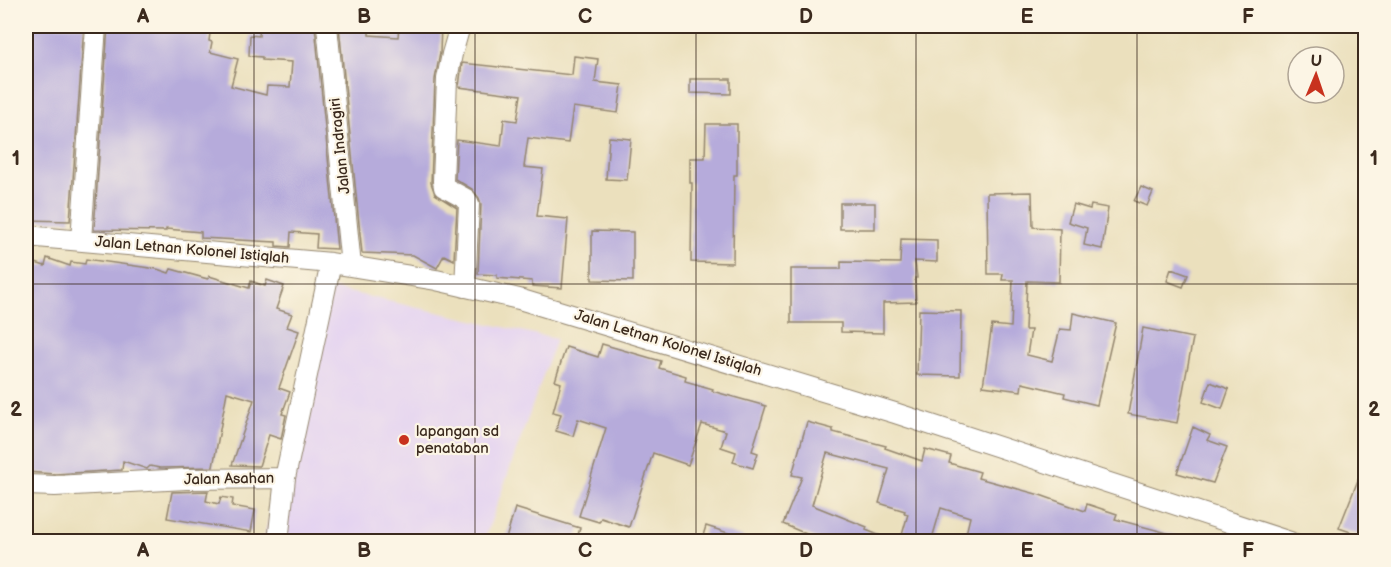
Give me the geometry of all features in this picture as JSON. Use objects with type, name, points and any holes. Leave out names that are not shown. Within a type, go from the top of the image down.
[{"type":"street","points":[[81,240],[96,26]]},
{"type":"street","name":"Jalan Indragiri","points":[[327,26],[351,266]]},
{"type":"street","points":[[460,26],[447,80],[443,181],[444,188],[466,199],[469,204],[465,287]]},
{"type":"street","name":"Jalan Letnan Kolonel Istiqlah","points":[[26,236],[331,263],[436,280],[519,299],[895,413],[1290,542]]},
{"type":"street","name":"Jalan Asahan","points":[[26,485],[285,478],[331,263]]},
{"type":"street","points":[[278,542],[285,478]]},
{"type":"shaded area","name":"lapangan sd penataban","points":[[326,287],[556,339],[484,541],[263,542]]},
{"type":"building","points":[[26,26],[84,26],[70,221],[26,220]]},
{"type":"building","points":[[108,26],[211,26],[210,52],[238,59],[231,86],[266,95],[267,86],[290,87],[292,62],[262,60],[262,57],[249,56],[250,35],[259,36],[260,26],[315,26],[337,249],[316,248],[317,234],[291,232],[290,247],[276,246],[276,242],[201,238],[201,232],[166,229],[166,231],[94,230]]},
{"type":"building","points":[[339,26],[369,26],[369,35],[398,37],[399,26],[441,26],[440,53],[435,79],[431,183],[435,194],[457,208],[454,260],[444,255],[437,268],[413,255],[362,253]]},
{"type":"building","points":[[574,56],[598,59],[595,82],[622,85],[618,113],[573,107],[568,143],[528,138],[524,167],[543,169],[537,216],[568,219],[562,288],[532,286],[532,281],[478,274],[481,204],[472,189],[455,179],[457,140],[501,146],[504,119],[517,121],[521,95],[459,87],[462,63],[572,75]]},
{"type":"building","points":[[690,79],[731,79],[731,94],[690,93]]},
{"type":"building","points":[[706,124],[737,124],[733,263],[691,262],[690,158],[705,158]]},
{"type":"building","points":[[609,137],[631,139],[627,180],[606,179]]},
{"type":"building","points":[[1141,187],[1153,192],[1147,206],[1134,201]]},
{"type":"building","points":[[1032,192],[1033,227],[1060,229],[1059,282],[1027,281],[1025,330],[1031,330],[1027,355],[1052,361],[1060,329],[1071,330],[1073,313],[1116,323],[1097,405],[1064,397],[1065,393],[1022,383],[1021,391],[983,386],[992,325],[1011,327],[1013,280],[1002,280],[1003,274],[988,274],[987,193]]},
{"type":"building","points":[[840,203],[875,203],[875,229],[840,229]]},
{"type":"building","points":[[1073,204],[1090,209],[1091,205],[1108,208],[1102,249],[1084,245],[1087,228],[1068,222]]},
{"type":"building","points":[[592,231],[633,232],[633,281],[592,280]]},
{"type":"building","points":[[901,239],[937,240],[937,262],[915,261],[916,302],[883,303],[883,333],[841,332],[841,323],[791,323],[791,269],[841,269],[841,262],[900,263]]},
{"type":"building","points":[[47,258],[70,266],[71,262],[85,264],[86,259],[157,269],[169,273],[171,269],[208,279],[209,276],[249,288],[251,281],[265,286],[267,280],[284,286],[276,309],[292,314],[287,327],[299,331],[279,388],[290,392],[282,414],[286,415],[281,439],[269,435],[259,466],[232,465],[254,400],[227,392],[213,467],[160,468],[150,466],[147,469],[123,461],[122,470],[55,474],[26,472],[26,260],[45,266]]},
{"type":"building","points":[[1171,269],[1188,275],[1183,287],[1167,281]]},
{"type":"building","points":[[919,310],[961,311],[960,376],[917,375]]},
{"type":"building","points":[[1143,328],[1193,338],[1177,423],[1128,414]]},
{"type":"building","points":[[602,344],[661,361],[659,368],[686,376],[685,381],[766,406],[752,451],[758,453],[753,468],[733,462],[736,452],[721,447],[726,431],[702,424],[688,465],[653,453],[629,527],[601,518],[599,522],[579,516],[606,428],[578,419],[573,436],[556,431],[561,414],[553,412],[561,383],[555,381],[566,347],[598,357]]},
{"type":"building","points":[[1210,382],[1229,389],[1222,409],[1203,402]]},
{"type":"building","points":[[807,422],[833,429],[833,432],[886,446],[885,448],[922,461],[925,449],[951,456],[949,463],[980,472],[978,478],[1040,495],[1085,511],[1087,504],[1117,514],[1115,519],[1182,537],[1181,542],[978,542],[965,538],[970,517],[941,508],[931,542],[900,542],[908,514],[879,503],[889,469],[827,453],[812,505],[867,527],[866,530],[893,541],[825,542],[783,524],[802,477],[792,475]]},
{"type":"building","points":[[1193,427],[1210,435],[1207,440],[1227,447],[1213,483],[1177,473]]},
{"type":"building","points":[[1364,465],[1365,527],[1362,536],[1339,528]]},
{"type":"building","points":[[208,491],[206,501],[219,504],[221,497],[233,499],[232,506],[255,510],[251,532],[167,518],[172,492]]},
{"type":"building","points":[[515,508],[580,528],[576,542],[505,542]]},
{"type":"building","points":[[706,526],[744,538],[744,542],[701,542]]},
{"type":"place","name":"lapangan sd penataban","points":[[404,440]]}]
